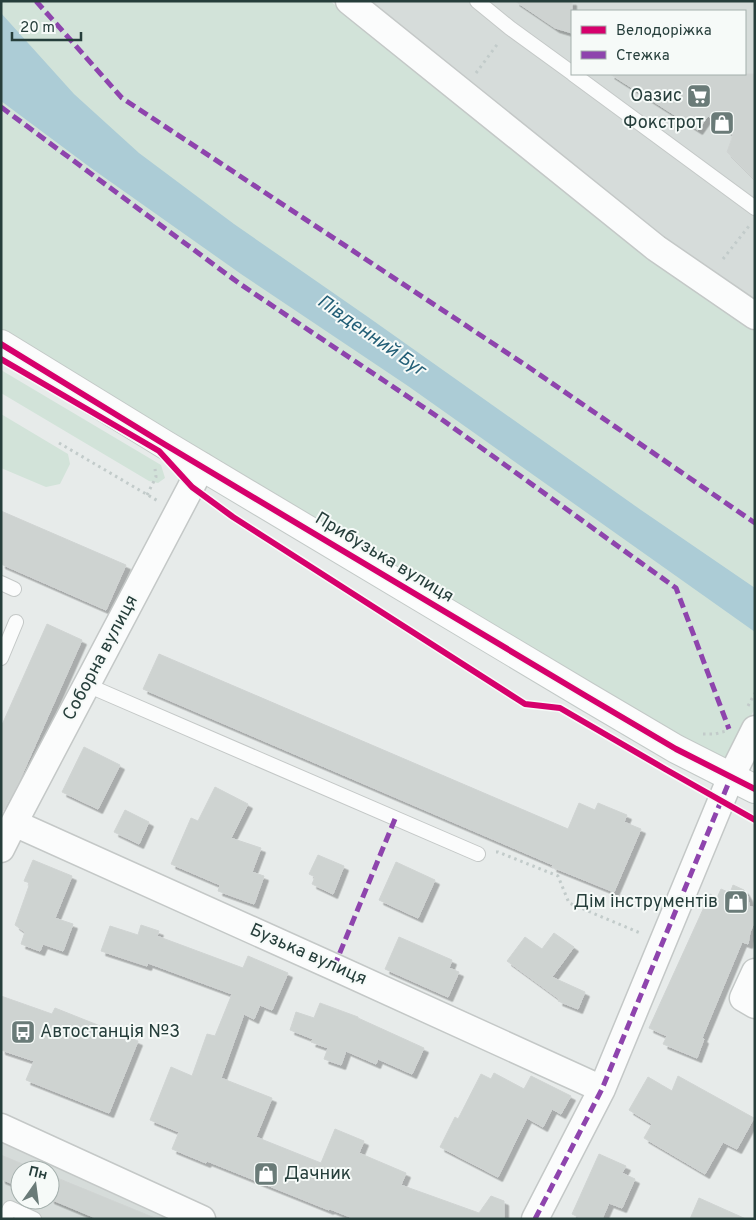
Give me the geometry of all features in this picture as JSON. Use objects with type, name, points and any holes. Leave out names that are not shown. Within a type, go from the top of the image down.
[{"type":"street","points":[[348,1],[656,248],[755,316]]},
{"type":"street","name":"Прибузька вулиця","points":[[1,344],[164,444],[602,706],[676,749],[743,783]]},
{"type":"street","name":"Соборна вулиця","points":[[1,849],[8,820],[87,685],[202,466]]},
{"type":"street","points":[[535,1219],[602,1089],[663,941],[743,783],[743,723]]},
{"type":"street","name":"Бузька вулиця","points":[[8,820],[602,1089]]},
{"type":"street","points":[[755,972],[743,998],[755,1004]]},
{"type":"street","points":[[1,1127],[202,1219]]},
{"type":"lane","points":[[477,1],[571,73]]},
{"type":"lane","points":[[573,75],[754,215]]},
{"type":"lane","points":[[1,583],[14,589]]},
{"type":"lane","points":[[1,658],[16,622]]},
{"type":"lane","points":[[87,685],[478,854]]},
{"type":"lane","points":[[5,1219],[10,1208],[34,1219]]},
{"type":"path","points":[[461,92],[510,28]]},
{"type":"path","points":[[723,258],[754,215]]},
{"type":"path","points":[[59,443],[178,514]]},
{"type":"path","points":[[147,495],[156,478],[156,470],[151,465]]},
{"type":"path","points":[[696,732],[715,734],[743,723],[755,693]]},
{"type":"path","points":[[478,854],[498,852],[558,876],[569,903],[631,930],[663,941]]},
{"type":"shaded area","points":[[362,1],[755,1],[755,304],[661,241]]},
{"type":"shaded area","points":[[1,1139],[47,1160],[10,1160],[10,1210],[60,1210],[60,1166],[176,1219],[1,1219]]},
{"type":"green space","points":[[1,1],[330,1],[650,257],[755,329],[755,708],[727,763],[592,687],[1,333]]},
{"type":"green space","points":[[1,370],[161,465],[165,478],[158,483],[149,481],[1,393]]},
{"type":"green space","points":[[1,414],[68,454],[70,464],[60,484],[46,487],[1,468]]},
{"type":"water","name":"Південний Буг","points":[[1,13],[74,94],[139,153],[234,224],[755,588],[755,632],[408,386],[241,274],[91,168],[1,101]]},
{"type":"building","points":[[515,1],[572,1],[571,33],[555,28]]},
{"type":"building","name":"Оазис","points":[[755,74],[755,180],[727,152],[733,135],[708,116],[698,130],[612,75]]},
{"type":"building","points":[[1,511],[126,565],[106,610],[1,564]]},
{"type":"building","points":[[47,624],[82,640],[17,786],[1,815],[1,727]]},
{"type":"building","points":[[159,654],[568,829],[579,803],[595,810],[598,803],[627,815],[624,822],[641,829],[614,892],[552,867],[553,865],[143,689]]},
{"type":"building","points":[[84,747],[120,765],[98,809],[62,792]]},
{"type":"building","points":[[215,787],[248,804],[231,838],[261,848],[252,872],[264,876],[254,904],[218,891],[220,885],[171,864],[191,818],[198,821]]},
{"type":"building","points":[[125,810],[149,822],[139,844],[114,832]]},
{"type":"building","points":[[318,855],[344,866],[333,894],[312,884],[315,877],[309,874]]},
{"type":"building","points":[[33,860],[72,876],[55,918],[73,924],[63,951],[43,944],[40,951],[21,944],[25,932],[15,925],[30,883],[24,881]]},
{"type":"building","points":[[396,862],[435,880],[418,918],[379,900]]},
{"type":"building","points":[[733,885],[744,890],[748,897],[749,906],[755,908],[755,921],[750,932],[748,944],[742,942],[702,1038],[704,1039],[697,1058],[663,1044],[667,1036],[649,1028],[710,894],[717,898],[721,889],[730,893]]},
{"type":"building","points":[[141,925],[159,931],[157,936],[243,968],[248,956],[288,973],[272,1010],[260,1005],[254,1019],[244,1014],[221,1078],[272,1098],[256,1137],[321,1163],[335,1129],[364,1141],[359,1153],[406,1173],[401,1185],[479,1213],[491,1196],[504,1201],[504,1219],[355,1219],[172,1149],[179,1132],[150,1120],[171,1067],[192,1076],[207,1034],[215,1036],[232,994],[148,963],[147,966],[101,951],[110,926],[138,935]]},
{"type":"building","points":[[554,933],[574,947],[552,977],[585,992],[578,1009],[558,1001],[559,999],[507,961],[525,937],[542,949]]},
{"type":"building","points":[[399,937],[452,960],[449,968],[459,972],[448,997],[385,969]]},
{"type":"building","points":[[1,996],[52,1014],[55,1008],[138,1041],[109,1113],[26,1080],[34,1061],[1,1050]]},
{"type":"building","points":[[320,1003],[358,1017],[424,1048],[412,1074],[378,1059],[376,1064],[346,1051],[341,1065],[324,1059],[328,1048],[311,1042],[313,1039],[290,1030],[296,1012],[314,1018]]},
{"type":"building","points":[[494,1073],[524,1089],[531,1076],[571,1096],[561,1114],[552,1109],[543,1127],[527,1118],[498,1177],[440,1147],[455,1117],[458,1119],[481,1074],[491,1079]]},
{"type":"building","points":[[678,1076],[754,1118],[737,1149],[723,1142],[705,1174],[644,1138],[652,1124],[629,1110],[648,1077],[672,1091]]},
{"type":"building","points":[[599,1154],[626,1166],[622,1173],[635,1179],[622,1208],[609,1203],[602,1219],[582,1219],[572,1214]]},
{"type":"building","points":[[1,1155],[13,1160],[10,1160],[10,1183],[1,1179]]},
{"type":"building","points":[[60,1179],[155,1218],[155,1219],[98,1219],[60,1203]]},
{"type":"building","points":[[699,1198],[746,1219],[690,1219]]},
{"type":"marked path","points":[[36,1],[122,98],[527,366],[755,523]]},
{"type":"marked path","points":[[1,107],[240,284],[444,421],[676,588],[729,729]]},
{"type":"marked path","points":[[535,1219],[602,1089],[731,777]]},
{"type":"marked path","points":[[334,967],[395,819]]},
{"type":"cycle path","points":[[1,344],[164,444],[586,696],[676,749],[755,789]]},
{"type":"cycle path","points":[[1,359],[159,451],[192,487],[233,517],[525,704],[560,708],[755,820]]},
{"type":"place","name":"Оазис","points":[[699,96]]},
{"type":"place","name":"Фокстрот","points":[[722,123]]},
{"type":"place","name":"Дім інструментів","points":[[736,902]]},
{"type":"place","name":"Автостанція №3","points":[[23,1032]]},
{"type":"place","name":"Дачник","points":[[266,1174]]}]
